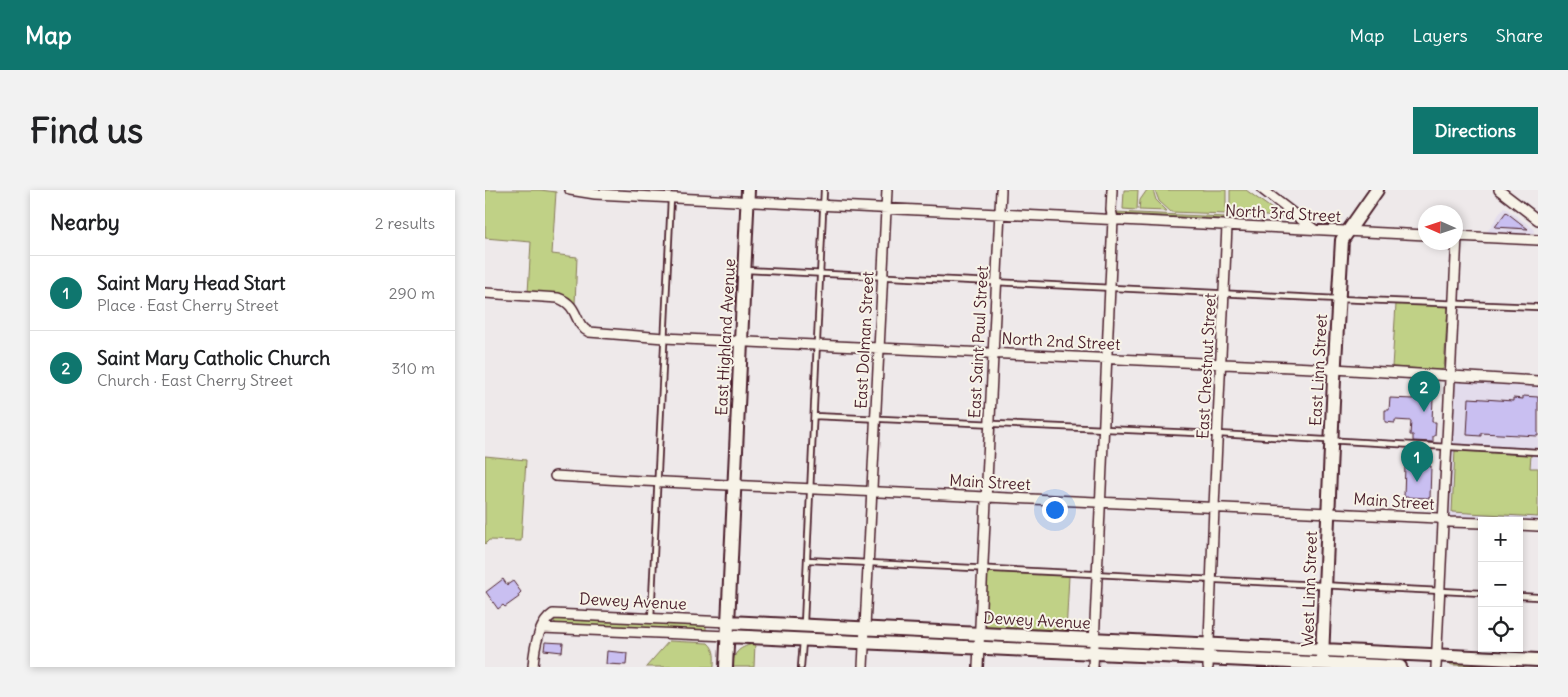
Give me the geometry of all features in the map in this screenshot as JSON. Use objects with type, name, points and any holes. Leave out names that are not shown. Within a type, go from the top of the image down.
[{"type":"street","name":"North 3rd Street","points":[[570,190],[595,194],[748,196],[823,206],[1418,235]]},
{"type":"street","name":"East Dolman Street","points":[[863,667],[887,190]]},
{"type":"street","name":"East Saint Paul Street","points":[[978,667],[1001,190]]},
{"type":"street","points":[[1093,667],[1113,219],[1111,210],[1112,190]]},
{"type":"street","points":[[1263,190],[1315,230]]},
{"type":"street","points":[[1347,232],[1377,190]]},
{"type":"street","points":[[1499,190],[1538,220]]},
{"type":"street","name":"East Highland Avenue","points":[[726,667],[748,196]]},
{"type":"street","name":"East Chestnut Street","points":[[1208,662],[1213,507],[1227,226]]},
{"type":"street","name":"East Linn Street","points":[[1328,512],[1342,240],[1347,232]]},
{"type":"street","points":[[1463,236],[1538,240]]},
{"type":"street","points":[[1436,661],[1456,250]]},
{"type":"street","name":"North 2nd Street","points":[[485,294],[558,298],[567,301],[572,306],[584,329],[589,332],[741,342],[1334,369],[1538,381]]},
{"type":"street","name":"Main Street","points":[[555,476],[1328,512],[1437,518],[1449,522],[1478,523]]},
{"type":"street","name":"West Linn Street","points":[[1322,665],[1328,512]]},
{"type":"street","points":[[1523,525],[1538,526]]},
{"type":"street","name":"Dewey Avenue","points":[[1400,667],[1208,662],[1094,652],[542,628],[553,614],[1322,650],[1436,661],[1538,660]]},
{"type":"street","points":[[533,667],[536,644],[542,628]]},
{"type":"lane","points":[[804,625],[824,190]]},
{"type":"lane","points":[[651,619],[672,194]]},
{"type":"lane","points":[[745,270],[1538,307]]},
{"type":"lane","points":[[814,416],[1218,434],[1538,452]]},
{"type":"lane","points":[[807,560],[1478,593]]},
{"type":"lane","points":[[1523,596],[1538,598]]},
{"type":"lane","points":[[801,667],[803,639]]},
{"type":"shaded area","points":[[1504,207],[1534,229],[1534,232],[1531,234],[1487,232]]},
{"type":"shaded area","points":[[1457,381],[1538,386],[1538,522],[1523,521],[1523,517],[1478,517],[1478,519],[1452,517],[1449,515],[1453,388]]},
{"type":"green space","points":[[485,190],[540,190],[556,192],[552,254],[577,257],[575,304],[559,295],[528,293],[531,242],[485,238]]},
{"type":"green space","points":[[1124,190],[1138,190],[1137,210],[1123,209]]},
{"type":"green space","points":[[1147,190],[1153,190],[1156,200],[1167,211],[1139,210],[1140,200]]},
{"type":"green space","points":[[1155,190],[1226,190],[1226,214],[1171,212],[1159,201]]},
{"type":"green space","points":[[1230,190],[1246,190],[1283,217],[1230,214]]},
{"type":"green space","points":[[1114,212],[1226,217],[1225,219],[1117,214]]},
{"type":"green space","points":[[1396,304],[1448,306],[1444,368],[1441,370],[1392,367]]},
{"type":"green space","points":[[1412,449],[1432,450],[1432,463],[1411,463]]},
{"type":"green space","points":[[1455,450],[1531,455],[1530,468],[1538,468],[1538,517],[1452,512]]},
{"type":"green space","points":[[485,456],[526,460],[521,541],[489,540],[485,544]]},
{"type":"green space","points":[[987,571],[1069,576],[1066,634],[990,630],[986,627]]},
{"type":"green space","points":[[557,618],[706,626],[706,632],[557,624],[554,620]]},
{"type":"green space","points":[[669,641],[708,643],[713,651],[714,667],[646,667]]},
{"type":"green space","points":[[755,643],[754,667],[732,667],[736,653],[745,646]]},
{"type":"green space","points":[[1450,661],[1538,665],[1538,667],[1452,665]]},
{"type":"building","points":[[1506,212],[1528,229],[1495,227]]},
{"type":"building","points":[[1523,396],[1538,397],[1538,436],[1481,433],[1481,436],[1467,435],[1469,398],[1513,401],[1513,398],[1523,399]]},
{"type":"building","points":[[1413,397],[1433,398],[1432,422],[1436,422],[1433,442],[1413,441],[1413,435],[1410,435],[1411,421],[1395,420],[1395,423],[1385,422],[1385,410],[1389,410],[1390,398],[1413,399]]},
{"type":"building","points":[[1405,465],[1431,466],[1430,498],[1404,497]]},
{"type":"building","points":[[503,579],[507,585],[513,581],[521,592],[518,595],[519,597],[505,607],[503,605],[498,609],[486,592]]},
{"type":"building","points":[[545,642],[563,643],[562,652],[544,650]]},
{"type":"building","points":[[607,651],[627,653],[626,665],[606,664]]},
{"type":"place","name":"Saint Mary Catholic Church","points":[[1424,412]]},
{"type":"place","name":"Saint Mary Head Start","points":[[1417,482]]}]
